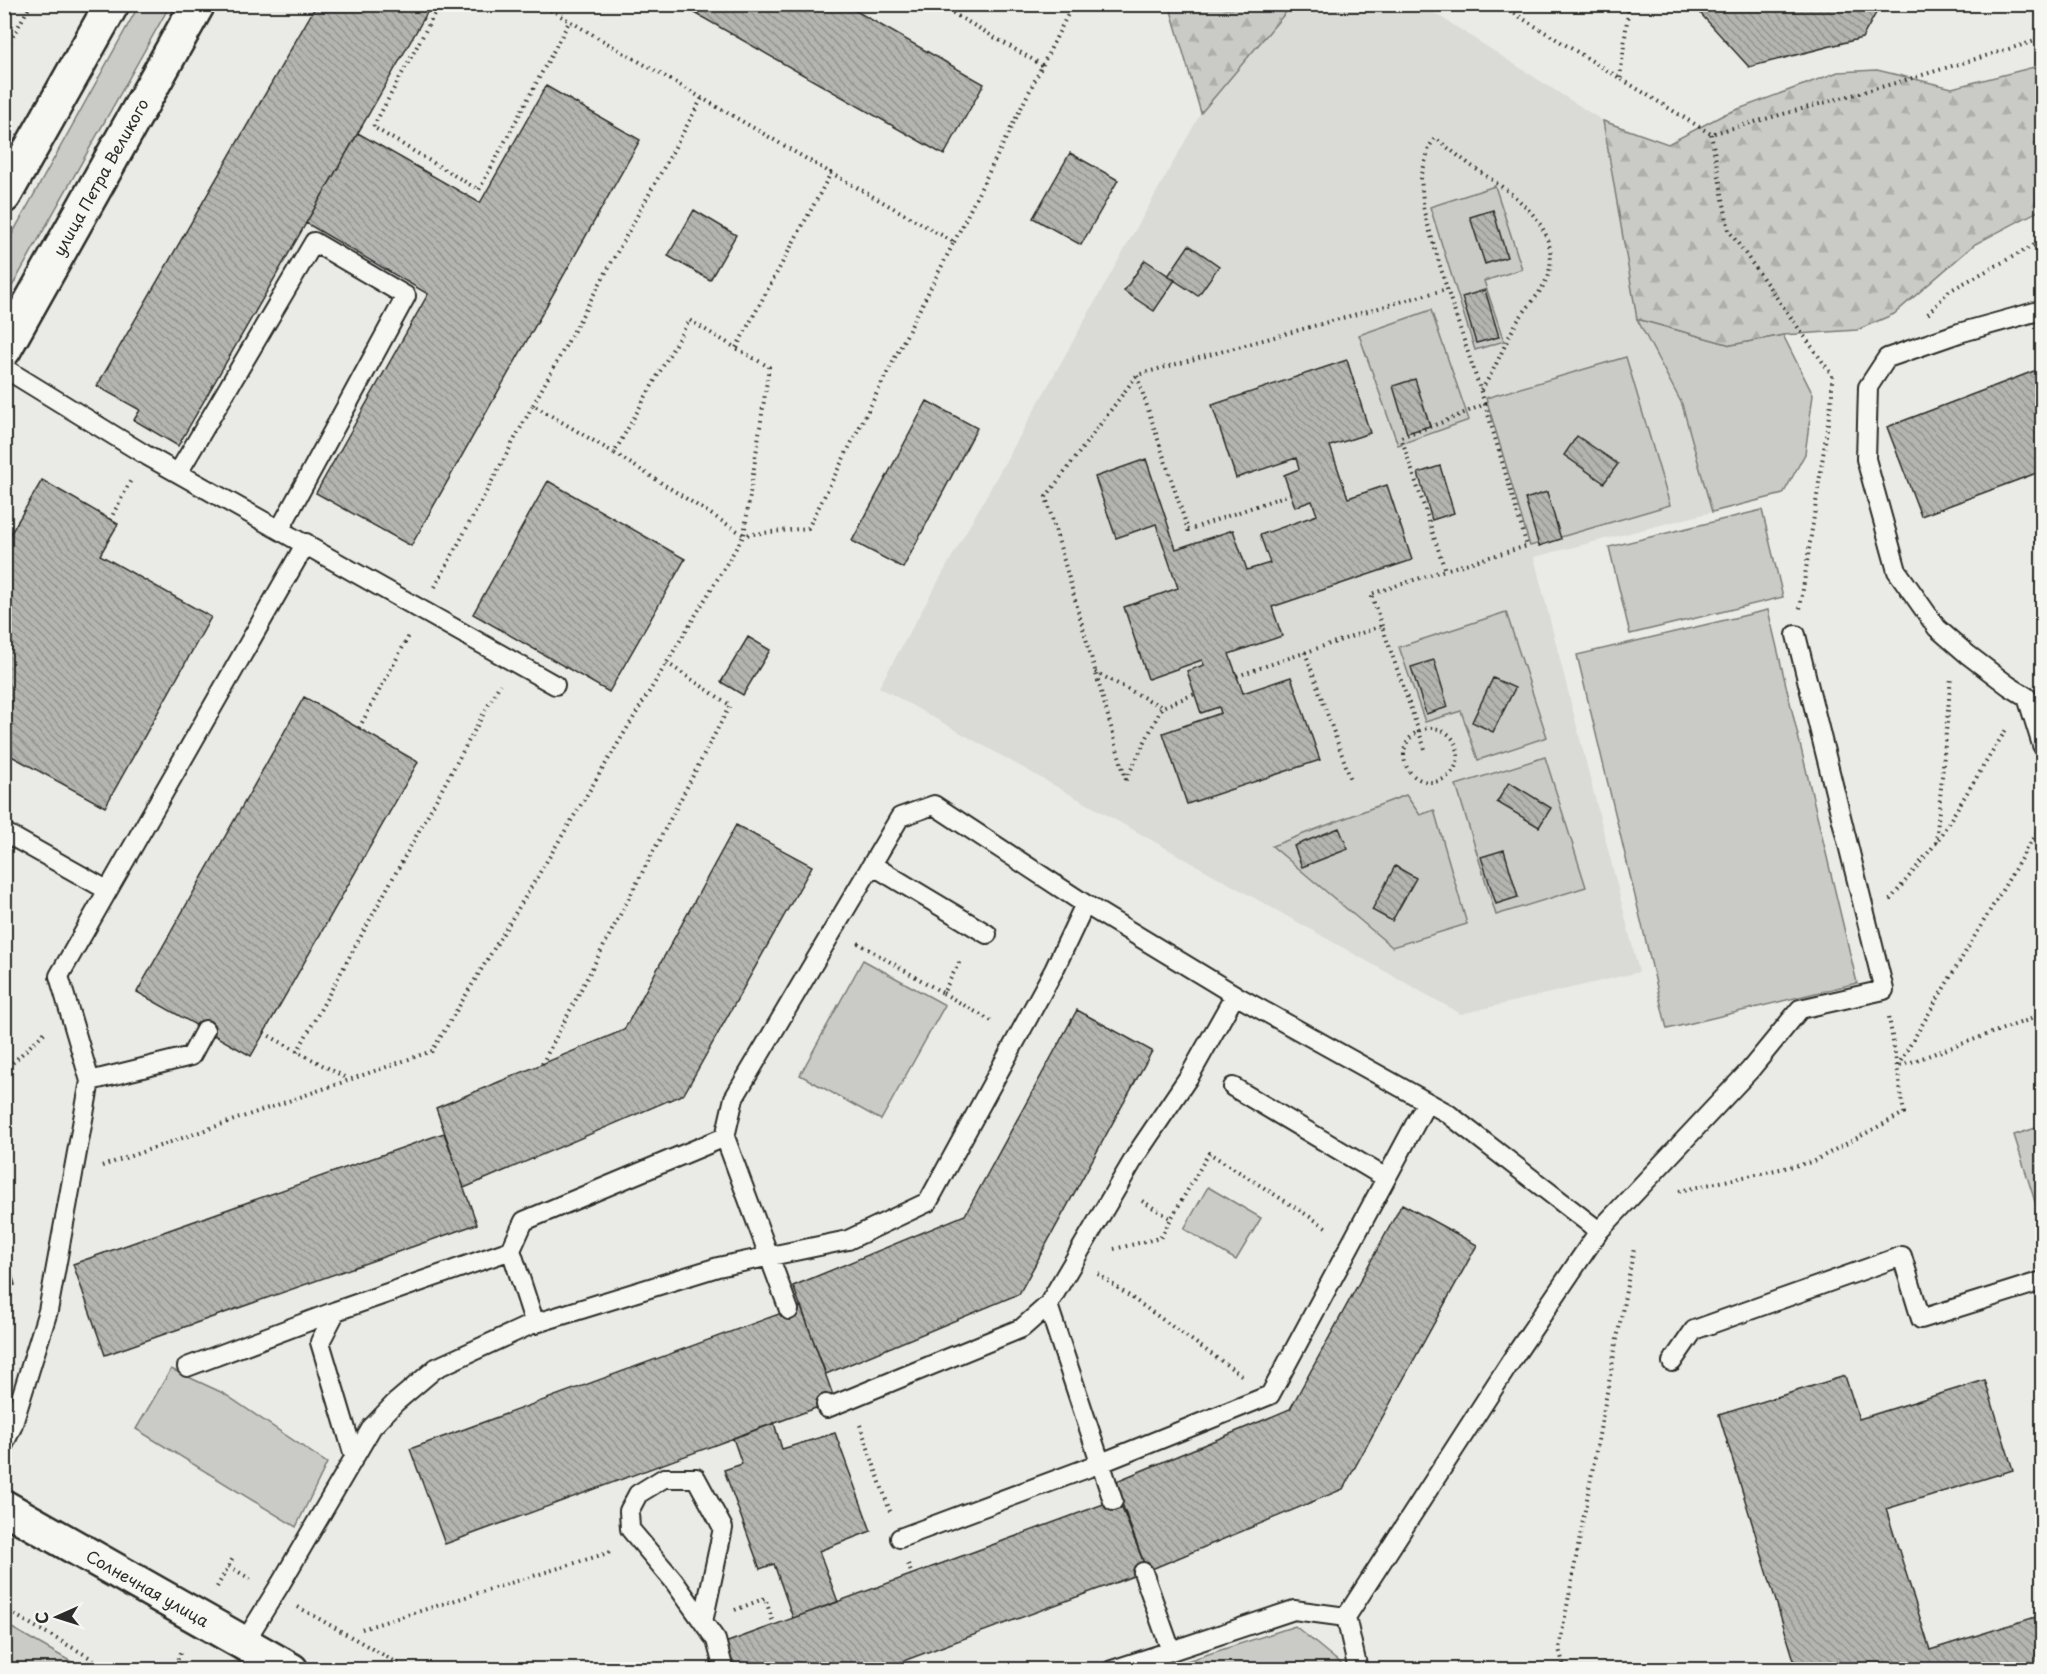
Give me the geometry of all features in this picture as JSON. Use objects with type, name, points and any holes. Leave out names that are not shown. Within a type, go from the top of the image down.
[{"type":"street","points":[[4,196],[112,4]]},
{"type":"street","name":"улица Петра Великого","points":[[4,350],[198,4]]},
{"type":"street","name":"Солнечная улица","points":[[4,1507],[291,1670]]},
{"type":"lane","points":[[178,473],[314,242],[406,296],[280,529]]},
{"type":"lane","points":[[2043,310],[1937,340],[1887,358],[1868,387],[1866,459],[1897,571],[1937,628],[2008,686],[2035,695],[2043,745]]},
{"type":"lane","points":[[4,368],[144,454],[555,685]]},
{"type":"lane","points":[[4,1444],[12,1427],[48,1311],[90,1081],[59,976],[306,543]]},
{"type":"lane","points":[[1358,1670],[1346,1617],[1513,1358],[1599,1231],[1750,1070],[1800,1009],[1884,990],[1796,635]]},
{"type":"lane","points":[[789,1310],[725,1137],[734,1098],[900,817],[933,805],[1085,904],[1235,994],[1448,1113],[1599,1231]]},
{"type":"lane","points":[[4,832],[107,890]]},
{"type":"lane","points":[[872,865],[987,934]]},
{"type":"lane","points":[[244,1643],[372,1427],[395,1403],[436,1368],[535,1324],[718,1267],[848,1240],[928,1202],[1054,969],[1085,904]]},
{"type":"lane","points":[[826,1404],[827,1408],[1022,1328],[1048,1305],[1138,1152],[1190,1075],[1235,994]]},
{"type":"lane","points":[[90,1081],[191,1056],[205,1030]]},
{"type":"lane","points":[[1233,1087],[1386,1178]]},
{"type":"lane","points":[[900,1538],[1101,1463],[1270,1395],[1427,1102]]},
{"type":"lane","points":[[535,1324],[511,1250],[524,1221],[725,1137]]},
{"type":"lane","points":[[187,1367],[336,1311],[511,1250]]},
{"type":"lane","points":[[1672,1362],[1694,1330],[1902,1256],[1921,1319],[2043,1281]]},
{"type":"lane","points":[[1048,1305],[1113,1501]]},
{"type":"lane","points":[[336,1311],[320,1342],[354,1456]]},
{"type":"lane","points":[[703,1622],[723,1528],[696,1478],[664,1478],[638,1494],[629,1510],[630,1529],[673,1580],[703,1622],[716,1640],[724,1670]]},
{"type":"lane","points":[[1143,1572],[1170,1651]]},
{"type":"lane","points":[[1112,1670],[1294,1610],[1346,1617]]},
{"type":"path","points":[[4,52],[31,4]]},
{"type":"path","points":[[440,4],[374,127],[480,190],[569,22]]},
{"type":"path","points":[[540,4],[954,242]]},
{"type":"path","points":[[937,4],[1042,65]]},
{"type":"path","points":[[533,405],[744,535],[808,528],[1073,4]]},
{"type":"path","points":[[1499,4],[1711,134],[2043,39]]},
{"type":"path","points":[[1620,78],[1629,4]]},
{"type":"path","points":[[359,728],[702,98]]},
{"type":"path","points":[[1711,134],[1729,231],[1832,375],[1832,396],[1796,635]]},
{"type":"path","points":[[1426,752],[1371,594],[1527,546],[1481,390],[1424,213],[1421,178],[1429,147],[1435,138],[1510,192],[1540,222],[1551,246],[1549,273],[1533,302],[1517,322],[1491,376],[1481,390]]},
{"type":"path","points":[[736,348],[831,173]]},
{"type":"path","points":[[1926,316],[1949,291],[2043,241]]},
{"type":"path","points":[[1195,694],[1162,707],[1125,780],[1046,497],[1137,375],[1447,290]]},
{"type":"path","points":[[73,1176],[432,1051],[744,535],[769,367],[689,320],[614,453]]},
{"type":"path","points":[[1137,375],[1188,530],[1290,494]]},
{"type":"path","points":[[1444,570],[1401,437],[1485,404]]},
{"type":"path","points":[[110,519],[144,454]]},
{"type":"path","points":[[1237,676],[1382,626]]},
{"type":"path","points":[[1936,843],[1954,643]]},
{"type":"path","points":[[1305,652],[1351,780]]},
{"type":"path","points":[[297,1052],[513,660]]},
{"type":"path","points":[[542,1064],[730,705],[667,663]]},
{"type":"path","points":[[1095,672],[1162,707]]},
{"type":"path","points":[[1869,927],[1936,843],[2035,695]]},
{"type":"path","points":[[1427,727],[1445,731],[1456,744],[1458,761],[1454,769],[1444,778],[1432,782],[1423,781],[1409,770],[1404,753],[1411,736],[1419,730],[1427,727]]},
{"type":"path","points":[[1897,1067],[2043,823]]},
{"type":"path","points":[[834,929],[1017,1036]]},
{"type":"path","points":[[943,993],[960,961]]},
{"type":"path","points":[[1679,1191],[1812,1162],[1904,1113],[1884,990]]},
{"type":"path","points":[[4,1071],[68,1010]]},
{"type":"path","points":[[1897,1067],[2043,1014]]},
{"type":"path","points":[[264,1034],[349,1080]]},
{"type":"path","points":[[1076,1257],[1160,1238],[1209,1153],[1352,1243]]},
{"type":"path","points":[[1118,1187],[1172,1219]]},
{"type":"path","points":[[1565,1670],[1559,1649],[1634,1248]]},
{"type":"path","points":[[1076,1257],[1270,1395]]},
{"type":"path","points":[[850,1399],[900,1538]]},
{"type":"path","points":[[362,1629],[617,1550]]},
{"type":"path","points":[[213,1594],[234,1556]]},
{"type":"path","points":[[229,1566],[410,1670]]},
{"type":"path","points":[[703,1622],[765,1598],[774,1625]]},
{"type":"path","points":[[4,1609],[112,1670]]},
{"type":"path","points":[[172,1670],[185,1645]]},
{"type":"shaded area","points":[[1292,5],[1422,5],[1603,121],[1637,319],[1682,404],[1712,512],[1534,557],[1639,972],[1461,1014],[879,687],[1201,113]]},
{"type":"green space","points":[[1169,4],[1292,4],[1292,5],[1201,113]]},
{"type":"green space","points":[[139,5],[170,5],[5,299],[5,247]]},
{"type":"green space","points":[[2042,65],[2042,209],[1975,244],[1894,314],[1857,330],[1783,335],[1731,345],[1637,319],[1603,121],[1668,144],[1725,114],[1838,72],[1877,70],[1952,88]]},
{"type":"green space","points":[[1495,186],[1522,269],[1484,281],[1504,341],[1475,350],[1430,207]]},
{"type":"green space","points":[[1431,310],[1469,420],[1398,445],[1359,335]]},
{"type":"green space","points":[[1637,319],[1731,345],[1783,335],[1813,395],[1805,454],[1783,494],[1712,512],[1682,404]]},
{"type":"green space","points":[[1626,357],[1670,505],[1530,546],[1486,398]]},
{"type":"green space","points":[[1762,510],[1783,597],[1630,634],[1609,547]]},
{"type":"green space","points":[[1768,610],[1857,983],[1667,1029],[1577,655]]},
{"type":"green space","points":[[1506,612],[1547,737],[1478,760],[1461,711],[1425,722],[1399,647]]},
{"type":"green space","points":[[1545,757],[1586,887],[1496,915],[1456,785]]},
{"type":"green space","points":[[1406,795],[1420,815],[1434,810],[1467,924],[1392,947],[1272,846]]},
{"type":"green space","points":[[863,960],[945,1005],[881,1120],[800,1075]]},
{"type":"green space","points":[[2042,1126],[2042,1224],[2014,1135]]},
{"type":"green space","points":[[1208,1187],[1261,1218],[1236,1260],[1184,1229]]},
{"type":"green space","points":[[171,1369],[223,1393],[327,1463],[296,1527],[136,1429]]},
{"type":"green space","points":[[5,1624],[84,1669],[5,1669]]},
{"type":"green space","points":[[1295,1626],[1345,1669],[1162,1669]]},
{"type":"building","points":[[317,4],[432,4],[178,446],[134,420],[140,410],[97,386]]},
{"type":"building","points":[[679,4],[844,4],[984,84],[944,155]]},
{"type":"building","points":[[1709,4],[1881,4],[1862,38],[1749,67],[1701,14]]},
{"type":"building","points":[[546,86],[640,140],[411,546],[316,493],[428,294],[306,223],[358,133],[480,203]]},
{"type":"building","points":[[1070,153],[1118,180],[1081,245],[1033,218]]},
{"type":"building","points":[[694,210],[736,235],[710,280],[668,256]]},
{"type":"building","points":[[1493,210],[1507,257],[1485,264],[1470,217]]},
{"type":"building","points":[[1189,245],[1219,266],[1198,296],[1168,276]]},
{"type":"building","points":[[1145,260],[1175,280],[1154,311],[1124,291]]},
{"type":"building","points":[[1485,290],[1499,337],[1476,343],[1462,297]]},
{"type":"building","points":[[1347,360],[1370,433],[1330,446],[1348,498],[1387,485],[1412,560],[1272,607],[1282,636],[1229,654],[1243,693],[1291,677],[1320,760],[1187,804],[1163,733],[1221,713],[1219,707],[1201,713],[1187,671],[1204,665],[1202,660],[1148,679],[1124,607],[1178,588],[1156,524],[1116,538],[1095,477],[1146,459],[1176,549],[1233,530],[1247,570],[1270,563],[1260,535],[1317,515],[1312,501],[1295,507],[1284,475],[1299,469],[1296,458],[1236,478],[1212,405]]},
{"type":"building","points":[[2042,368],[2042,471],[1921,516],[1887,427]]},
{"type":"building","points":[[1415,379],[1430,426],[1407,433],[1393,386]]},
{"type":"building","points":[[927,401],[977,428],[903,568],[852,541]]},
{"type":"building","points":[[1577,436],[1618,464],[1604,483],[1564,455]]},
{"type":"building","points":[[1440,466],[1454,513],[1432,520],[1418,473]]},
{"type":"building","points":[[42,480],[118,524],[100,555],[211,617],[105,807],[4,752],[4,545]]},
{"type":"building","points":[[548,481],[685,559],[609,692],[473,614]]},
{"type":"building","points":[[1547,492],[1561,539],[1539,546],[1525,499]]},
{"type":"building","points":[[2042,535],[2042,556],[2035,538]]},
{"type":"building","points":[[748,637],[770,650],[743,695],[721,682]]},
{"type":"building","points":[[1434,660],[1448,707],[1426,714],[1411,667]]},
{"type":"building","points":[[1493,678],[1515,688],[1493,732],[1472,722]]},
{"type":"building","points":[[304,697],[418,762],[251,1056],[137,992]]},
{"type":"building","points":[[1509,782],[1551,808],[1539,827],[1497,802]]},
{"type":"building","points":[[736,825],[812,866],[684,1094],[464,1188],[436,1108],[624,1030]]},
{"type":"building","points":[[1339,828],[1348,849],[1302,867],[1294,846]]},
{"type":"building","points":[[1504,850],[1518,897],[1496,904],[1481,857]]},
{"type":"building","points":[[1395,866],[1416,878],[1392,921],[1372,910]]},
{"type":"building","points":[[1077,1010],[1152,1051],[1019,1294],[826,1374],[793,1286],[965,1215]]},
{"type":"building","points":[[444,1133],[477,1224],[105,1355],[73,1264]]},
{"type":"building","points":[[1402,1204],[1477,1245],[1343,1489],[1147,1571],[1112,1483],[1290,1409]]},
{"type":"building","points":[[4,1246],[15,1285],[4,1288]]},
{"type":"building","points":[[801,1306],[835,1401],[445,1544],[410,1449]]},
{"type":"building","points":[[1845,1376],[1859,1419],[1985,1380],[2013,1470],[1886,1509],[1930,1650],[2042,1615],[2042,1670],[2030,1670],[2028,1662],[2004,1670],[1797,1670],[1719,1415]]},
{"type":"building","points":[[774,1423],[782,1449],[835,1433],[871,1531],[819,1551],[838,1602],[793,1618],[774,1564],[760,1569],[724,1470],[742,1464],[733,1438]]},
{"type":"building","points":[[1120,1498],[1147,1571],[879,1670],[734,1670],[725,1643]]}]
